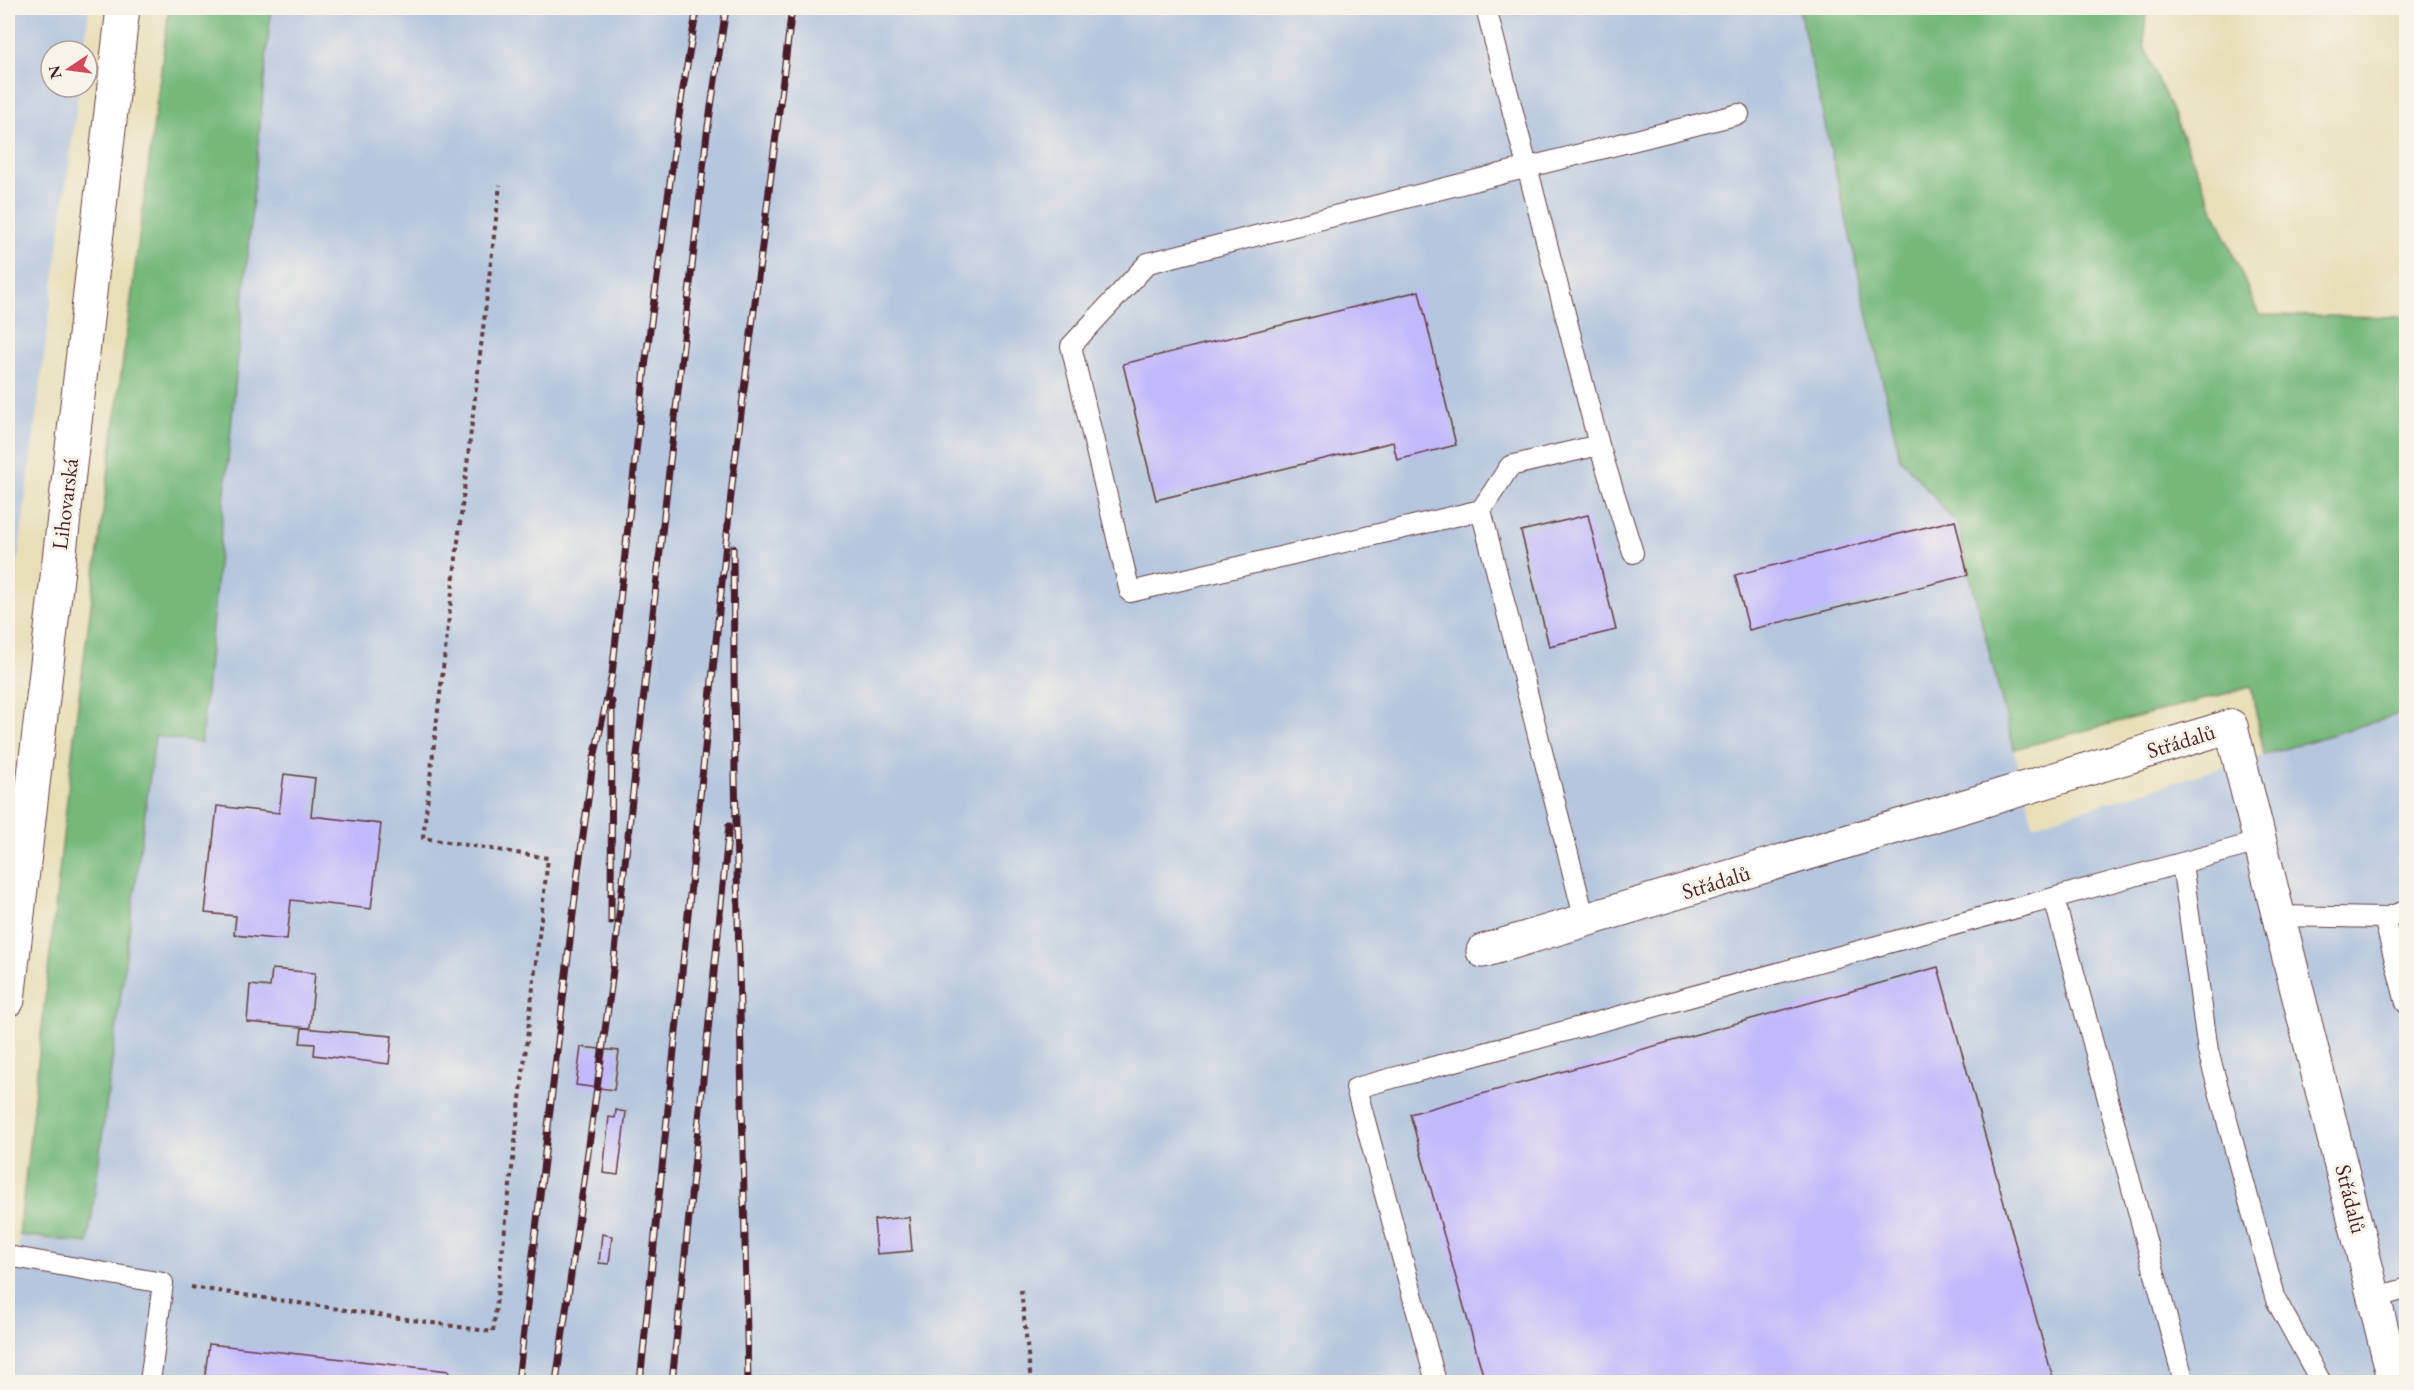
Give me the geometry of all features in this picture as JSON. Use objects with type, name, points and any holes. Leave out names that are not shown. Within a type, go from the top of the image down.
[{"type":"street","name":"Lihovarská","points":[[8,1000],[123,8]]},
{"type":"street","name":"Střádalů","points":[[1483,951],[2231,726],[2280,916],[2391,1293],[2396,1383]]},
{"type":"lane","points":[[1486,8],[1599,445],[1634,553]]},
{"type":"lane","points":[[1599,445],[1510,466],[1481,510],[1130,592],[1071,346],[1148,263],[1739,114]]},
{"type":"lane","points":[[1481,510],[1585,921]]},
{"type":"lane","points":[[1436,1383],[1356,1088],[2262,842]]},
{"type":"lane","points":[[2182,863],[2211,1062],[2276,1300],[2321,1383]]},
{"type":"lane","points":[[2054,898],[2184,1383]]},
{"type":"lane","points":[[2280,916],[2384,918],[2406,911]]},
{"type":"lane","points":[[2384,918],[2406,1003]]},
{"type":"lane","points":[[8,1256],[164,1283],[150,1383]]},
{"type":"path","points":[[164,1283],[493,1332],[548,858],[423,838],[500,185]]},
{"type":"path","points":[[1021,1290],[1031,1383]]},
{"type":"shaded area","points":[[8,8],[89,8],[85,39],[39,39],[39,99],[77,99],[8,635]]},
{"type":"shaded area","points":[[269,8],[1799,8],[1900,458],[1957,524],[2033,825],[2406,712],[2406,1382],[8,1382],[19,1235],[88,1243],[155,736],[201,742]]},
{"type":"green space","points":[[169,8],[271,8],[201,743],[155,736],[88,1243],[19,1235],[75,727]]},
{"type":"green space","points":[[1799,8],[2146,8],[2144,46],[2259,315],[2406,317],[2406,712],[2264,755],[2251,687],[2014,749],[1957,524],[1900,458]]},
{"type":"building","points":[[1419,291],[1456,445],[1397,460],[1393,442],[1156,500],[1123,364]]},
{"type":"building","points":[[1588,515],[1616,630],[1549,646],[1521,531]]},
{"type":"building","points":[[1955,520],[1968,575],[1749,630],[1735,575]]},
{"type":"building","points":[[284,774],[315,778],[311,816],[381,824],[371,909],[291,900],[287,940],[234,935],[236,916],[205,913],[217,806],[279,813]]},
{"type":"building","points":[[1938,967],[2054,1382],[1485,1382],[1410,1114]]},
{"type":"building","points":[[272,969],[315,973],[310,1028],[247,1022],[250,985],[270,987]]},
{"type":"building","points":[[302,1028],[392,1036],[389,1064],[314,1055],[315,1044],[300,1043]]},
{"type":"building","points":[[581,1047],[619,1051],[614,1090],[576,1085]]},
{"type":"building","points":[[616,1110],[626,1112],[618,1175],[603,1173],[609,1117],[615,1118]]},
{"type":"building","points":[[909,1217],[912,1251],[877,1254],[874,1220]]},
{"type":"building","points":[[602,1234],[612,1236],[609,1264],[599,1263]]},
{"type":"building","points":[[209,1344],[449,1371],[447,1382],[204,1382]]},
{"type":"railway","points":[[518,1382],[578,872],[593,763],[612,675],[646,359],[682,94],[697,8]]},
{"type":"railway","points":[[556,1382],[611,987],[707,133],[726,8]]},
{"type":"railway","points":[[640,1382],[732,485],[792,8]]},
{"type":"railway","points":[[733,548],[735,775],[748,1382]]},
{"type":"railway","points":[[611,921],[612,702]]},
{"type":"railway","points":[[672,1382],[729,826]]}]
